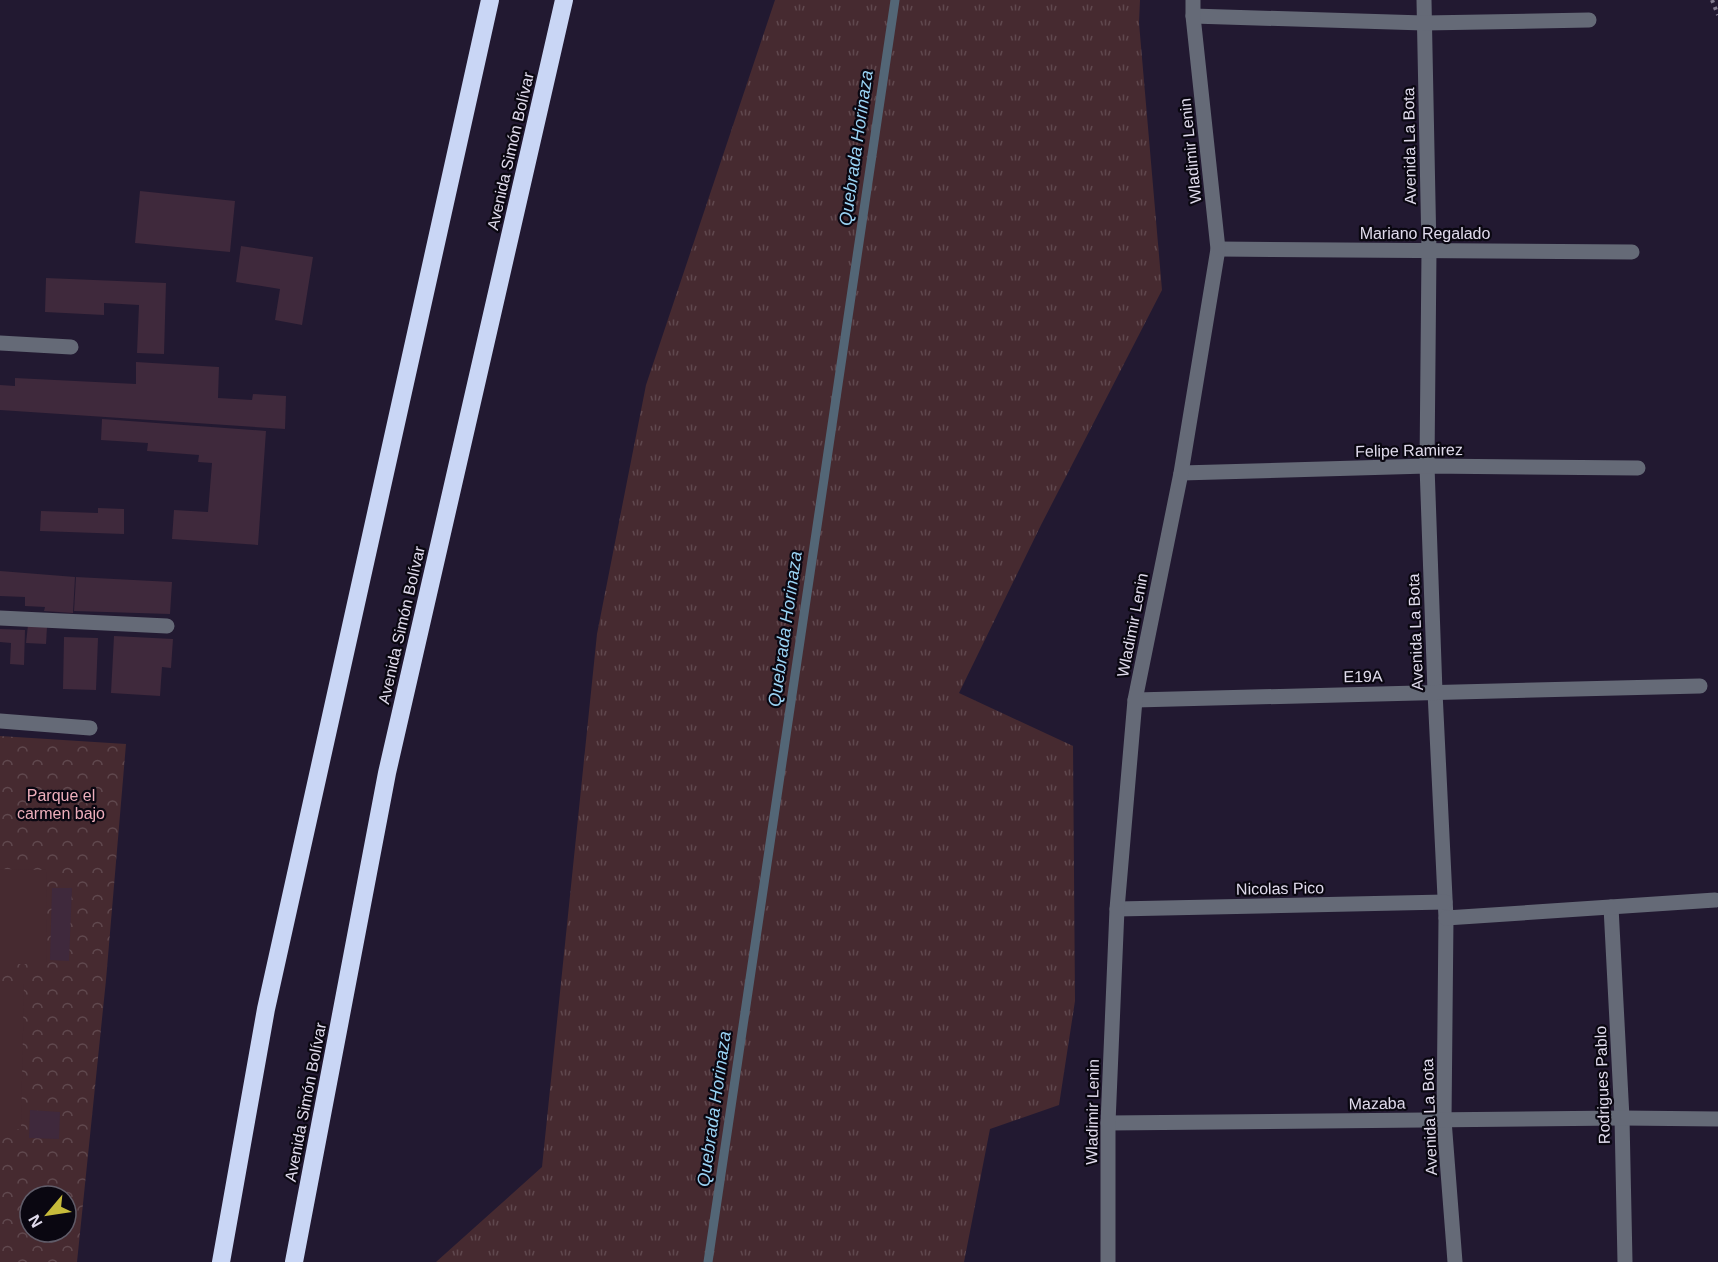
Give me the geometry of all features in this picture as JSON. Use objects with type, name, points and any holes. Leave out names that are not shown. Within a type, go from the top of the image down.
[{"type":"highway","points":[[221,1262],[266,1009],[490,0]]},
{"type":"highway","name":"Avenida Simón Bolívar","points":[[294,1262],[387,773],[564,0]]},
{"type":"street","name":"Wladimir Lenin","points":[[1108,1262],[1108,1123],[1117,909],[1135,700],[1181,473],[1218,249],[1193,0]]},
{"type":"street","name":"Avenida La Bota","points":[[1424,0],[1429,251],[1427,466],[1446,918],[1444,1120],[1455,1262]]},
{"type":"street","points":[[1193,16],[1424,23],[1589,20]]},
{"type":"street","name":"Mariano Regalado","points":[[1218,249],[1632,252]]},
{"type":"street","points":[[0,343],[71,347]]},
{"type":"street","name":"Felipe Ramirez","points":[[1181,473],[1427,466],[1638,468]]},
{"type":"street","points":[[0,618],[167,626]]},
{"type":"street","name":"E19A","points":[[1135,700],[1700,686]]},
{"type":"street","points":[[0,721],[90,728]]},
{"type":"street","points":[[1446,918],[1715,900]]},
{"type":"street","name":"Nicolas Pico","points":[[1117,909],[1445,902]]},
{"type":"street","name":"Rodrigues Pablo","points":[[1611,907],[1622,1118],[1625,1262]]},
{"type":"street","name":"Mazaba","points":[[1108,1123],[1718,1119]]},
{"type":"path","points":[[1712,0],[1718,15]]},
{"type":"green space","points":[[775,0],[1140,0],[1139,23],[1162,290],[1041,525],[959,693],[1073,746],[1075,1001],[1059,1105],[990,1129],[964,1262],[436,1262],[542,1167],[597,634],[646,385]]},
{"type":"green space","name":"Parque el carmen bajo","points":[[0,736],[126,744],[106,980],[77,1262],[0,1262]]},
{"type":"green space","points":[[0,869],[47,870],[46,964],[0,964]]},
{"type":"green space","points":[[0,983],[24,983],[21,1129],[0,1129]]},
{"type":"building","points":[[140,191],[235,201],[230,252],[135,243]]},
{"type":"building","points":[[241,246],[313,257],[302,325],[275,320],[280,289],[236,282]]},
{"type":"building","points":[[46,278],[166,283],[164,354],[137,353],[139,305],[104,303],[104,315],[45,312]]},
{"type":"building","points":[[136,362],[219,367],[218,398],[252,400],[253,394],[286,396],[285,429],[0,410],[0,385],[15,386],[15,378],[136,384]]},
{"type":"building","points":[[102,419],[266,431],[258,545],[172,539],[174,510],[208,512],[212,463],[198,462],[199,455],[147,451],[148,443],[101,440]]},
{"type":"building","points":[[98,508],[124,509],[124,534],[40,531],[41,511],[98,513]]},
{"type":"building","points":[[0,571],[75,577],[73,613],[44,611],[45,607],[25,606],[25,597],[0,596]]},
{"type":"building","points":[[76,577],[172,582],[170,614],[74,611]]},
{"type":"building","points":[[28,625],[47,627],[46,644],[26,643]]},
{"type":"building","points":[[0,629],[25,630],[24,665],[10,664],[11,643],[0,642]]},
{"type":"building","points":[[114,636],[173,639],[171,668],[162,667],[160,696],[111,693]]},
{"type":"building","points":[[64,637],[98,638],[96,690],[63,689]]},
{"type":"building","points":[[52,888],[72,888],[69,961],[50,960]]},
{"type":"building","points":[[30,1110],[60,1112],[59,1139],[29,1138]]},
{"type":"waterway","name":"Quebrada Horinaza","points":[[708,1262],[895,0]]}]
